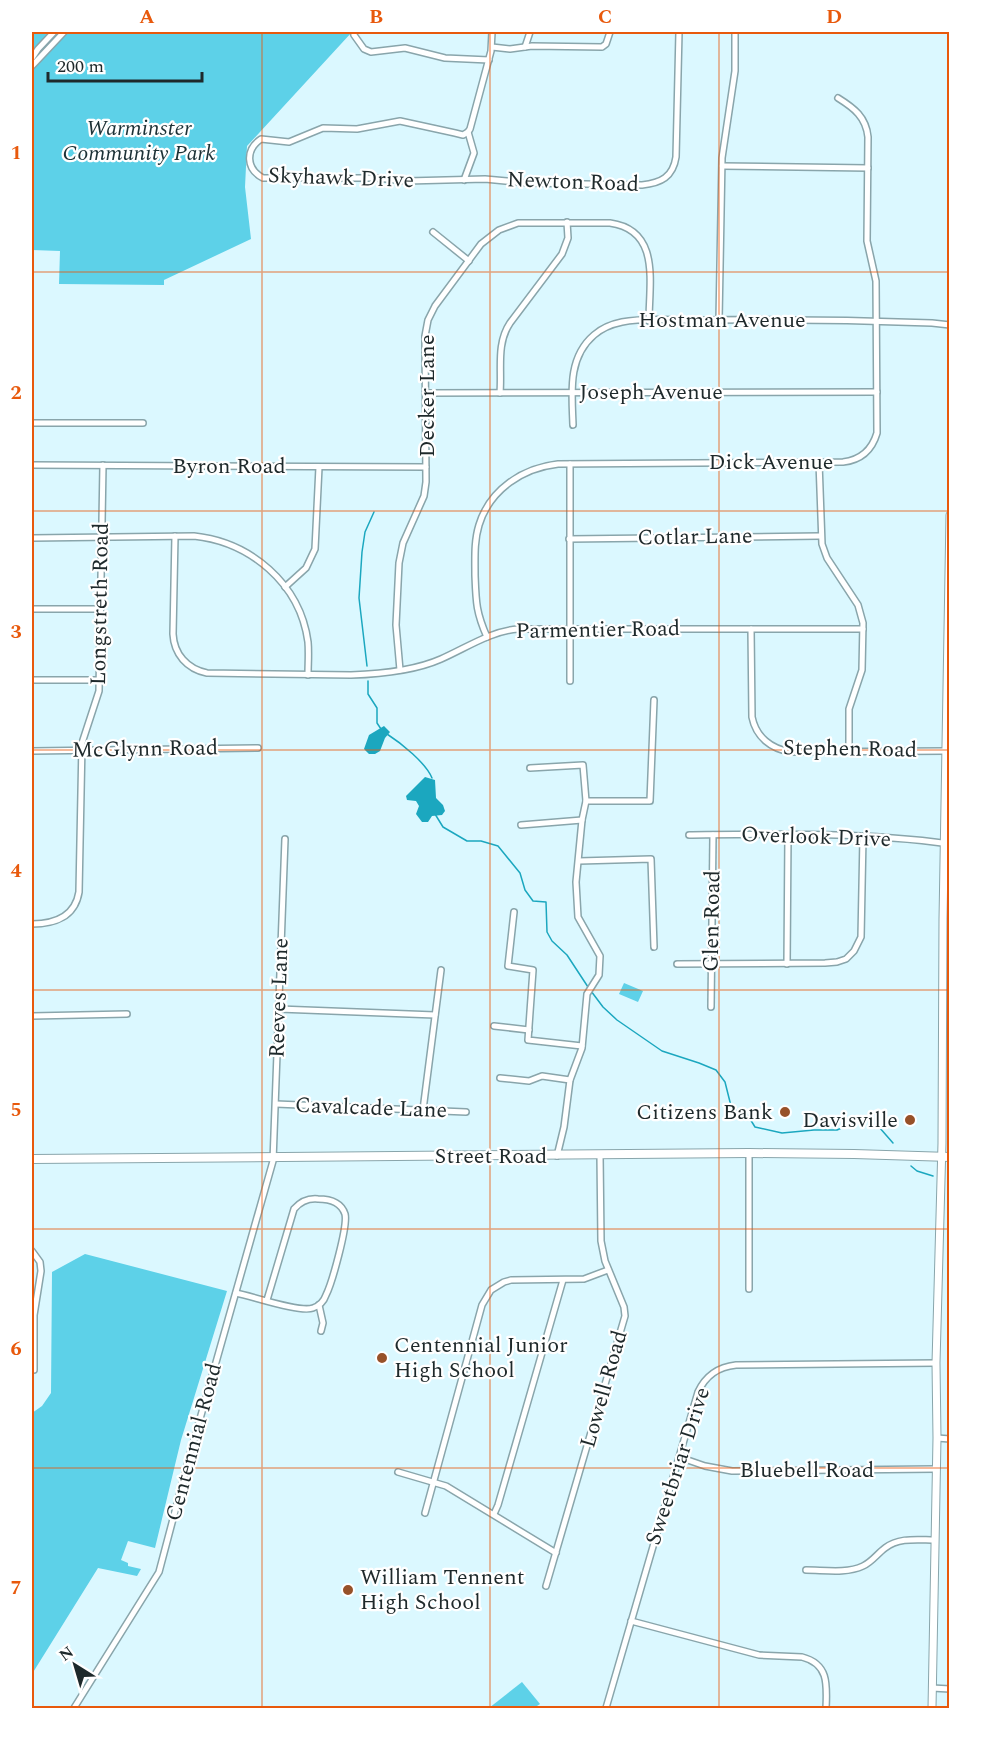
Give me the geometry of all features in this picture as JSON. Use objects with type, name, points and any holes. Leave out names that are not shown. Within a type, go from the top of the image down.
[{"type":"main road","name":"Street Road","points":[[32,1159],[749,1153],[946,1156]]},
{"type":"street","points":[[32,58],[54,32]]},
{"type":"street","points":[[32,66],[64,32]]},
{"type":"street","points":[[464,180],[474,153],[467,133],[489,60],[492,32]]},
{"type":"street","points":[[525,47],[530,32]]},
{"type":"street","points":[[492,47],[505,49],[603,46],[610,32]]},
{"type":"street","name":"Newton Road","points":[[473,179],[527,183],[642,185],[657,183],[667,178],[673,170],[676,157],[679,32]]},
{"type":"street","points":[[719,320],[722,166],[735,71],[735,32]]},
{"type":"street","points":[[354,35],[364,49],[371,52],[405,48],[445,58],[489,60]]},
{"type":"street","name":"Dick Avenue","points":[[487,637],[476,606],[477,533],[489,504],[517,477],[545,466],[570,464],[849,461],[857,459],[868,450],[876,433],[877,392],[876,280],[867,241],[868,137],[866,124],[859,113],[838,98]]},
{"type":"street","name":"Skyhawk Drive","points":[[467,133],[455,133],[400,120],[357,129],[323,128],[293,141],[261,139],[252,148],[249,158],[250,167],[263,178],[376,178],[407,181],[473,179]]},
{"type":"street","points":[[722,166],[868,168]]},
{"type":"street","points":[[500,393],[503,335],[562,254],[568,238],[567,222]]},
{"type":"street","name":"Decker Lane","points":[[400,670],[396,625],[399,563],[404,543],[424,496],[426,467],[425,336],[428,320],[435,306],[486,239],[508,226],[518,223],[567,222],[618,224],[630,229],[640,237],[646,247],[649,259],[649,321]]},
{"type":"street","points":[[434,232],[469,261]]},
{"type":"street","name":"Hostman Avenue","points":[[573,425],[573,378],[582,348],[593,336],[607,327],[624,321],[876,321],[932,322],[950,326]]},
{"type":"street","name":"Joseph Avenue","points":[[426,393],[877,392]]},
{"type":"street","points":[[32,423],[142,423]]},
{"type":"street","points":[[819,462],[822,544],[827,558],[858,605],[863,629],[862,670],[849,710],[849,751]]},
{"type":"street","points":[[570,464],[570,681]]},
{"type":"street","name":"Byron Road","points":[[32,465],[426,467]]},
{"type":"street","name":"Longstreth Road","points":[[32,924],[60,920],[70,911],[78,896],[82,750],[84,736],[98,698],[103,465]]},
{"type":"street","points":[[285,587],[306,568],[315,549],[319,467]]},
{"type":"street","points":[[932,1708],[937,1438],[936,1363],[946,1156],[946,751],[950,515]]},
{"type":"street","points":[[32,538],[175,536],[205,538],[234,546],[261,561],[285,587],[297,608],[305,631],[309,655],[308,675]]},
{"type":"street","name":"Parmentier Road","points":[[175,536],[174,640],[181,658],[194,669],[207,673],[357,675],[400,670],[424,666],[487,637],[513,629],[863,629]]},
{"type":"street","name":"Cotlar Lane","points":[[569,539],[820,536]]},
{"type":"street","points":[[32,609],[101,609]]},
{"type":"street","name":"Stephen Road","points":[[751,629],[752,717],[759,735],[768,744],[791,752],[946,751]]},
{"type":"street","points":[[32,680],[99,680]]},
{"type":"street","points":[[586,801],[650,801],[654,700]]},
{"type":"street","name":"McGlynn Road","points":[[32,751],[258,748]]},
{"type":"street","points":[[530,768],[583,765],[586,801],[576,882],[578,916],[600,956],[599,975],[587,994],[582,1046],[570,1080],[564,1127],[557,1156]]},
{"type":"street","points":[[520,825],[582,820]]},
{"type":"street","points":[[787,964],[788,834]]},
{"type":"street","name":"Overlook Drive","points":[[689,835],[788,834],[947,843]]},
{"type":"street","name":"Glen Road","points":[[711,1007],[713,835]]},
{"type":"street","points":[[677,964],[837,962],[851,954],[858,944],[862,929],[863,837]]},
{"type":"street","name":"Reeves Lane","points":[[273,1157],[285,840]]},
{"type":"street","points":[[579,861],[651,859],[654,947]]},
{"type":"street","points":[[514,912],[508,966],[532,970],[528,1040],[582,1046]]},
{"type":"street","points":[[423,1110],[441,970]]},
{"type":"street","points":[[279,1009],[435,1015]]},
{"type":"street","points":[[32,1016],[127,1014]]},
{"type":"street","points":[[494,1026],[529,1030]]},
{"type":"street","points":[[500,1078],[529,1081],[542,1076],[570,1080]]},
{"type":"street","name":"Cavalcade Lane","points":[[276,1104],[466,1112]]},
{"type":"street","points":[[749,1153],[749,1289]]},
{"type":"street","name":"Lowell Road","points":[[546,1586],[625,1316],[624,1306],[608,1270],[601,1241],[600,1155]]},
{"type":"street","name":"Centennial Road","points":[[74,1708],[159,1572],[273,1157]]},
{"type":"street","points":[[236,1293],[303,1309],[319,1305],[327,1294],[346,1222],[344,1212],[337,1204],[316,1198],[297,1205],[292,1213],[267,1300]]},
{"type":"street","points":[[32,1251],[40,1262],[41,1271],[34,1316],[34,1370],[32,1370]]},
{"type":"street","points":[[425,1514],[486,1296],[498,1284],[511,1280],[584,1279],[608,1270]]},
{"type":"street","points":[[494,1514],[563,1280]]},
{"type":"street","points":[[319,1305],[323,1323],[321,1331]]},
{"type":"street","name":"Sweetbriar Drive","points":[[606,1708],[700,1388],[711,1374],[722,1368],[736,1365],[936,1363]]},
{"type":"street","points":[[937,1438],[950,1439]]},
{"type":"street","name":"Bluebell Road","points":[[679,1457],[705,1466],[732,1471],[936,1470]]},
{"type":"street","points":[[398,1472],[446,1486],[556,1553]]},
{"type":"street","points":[[806,1570],[857,1569],[869,1563],[884,1549],[896,1542],[935,1540]]},
{"type":"street","points":[[631,1621],[759,1655],[808,1658],[819,1665],[825,1676],[826,1708]]},
{"type":"street","points":[[932,1688],[950,1689]]},
{"type":"green space","name":"Warminster Community Park","points":[[32,32],[352,32],[247,146],[245,187],[251,239],[164,280],[164,285],[59,284],[60,251],[32,250]]},
{"type":"green space","points":[[624,983],[643,991],[638,1002],[619,994]]},
{"type":"green space","points":[[85,1254],[227,1291],[181,1440],[155,1548],[128,1541],[121,1560],[128,1563],[128,1566],[141,1569],[137,1576],[98,1568],[32,1674],[32,1413],[42,1406],[51,1393],[52,1272]]},
{"type":"green space","points":[[522,1682],[540,1704],[534,1708],[489,1708]]},
{"type":"shaded area","points":[[384,726],[390,732],[380,751],[369,754],[364,749],[369,735]]},
{"type":"shaded area","points":[[425,777],[435,780],[436,798],[445,811],[442,815],[432,816],[428,822],[422,822],[416,814],[419,806],[416,801],[407,800],[406,796]]},
{"type":"waterway","points":[[367,666],[359,598],[365,532],[374,512]]},
{"type":"waterway","points":[[368,681],[368,694],[377,708],[377,723],[381,729]]},
{"type":"waterway","points":[[387,734],[419,760],[432,778]]},
{"type":"waterway","points":[[435,814],[443,827],[467,841],[481,841],[498,846],[520,873],[525,890],[533,901],[546,902],[547,932],[552,941],[567,955],[588,987]]},
{"type":"waterway","points":[[591,991],[617,1020],[662,1051],[716,1070],[725,1082],[731,1106],[747,1114],[755,1127],[782,1133],[837,1130],[853,1123],[856,1118],[860,1117],[862,1120]]},
{"type":"waterway","points":[[875,1126],[879,1127],[893,1143]]},
{"type":"waterway","points":[[911,1166],[917,1171],[933,1176]]},
{"type":"place","name":"Citizens Bank","points":[[785,1112]]},
{"type":"place","name":"Davisville","points":[[910,1120]]},
{"type":"place","name":"Centennial Junior High School","points":[[382,1358]]},
{"type":"place","name":"William Tennent High School","points":[[348,1590]]}]
